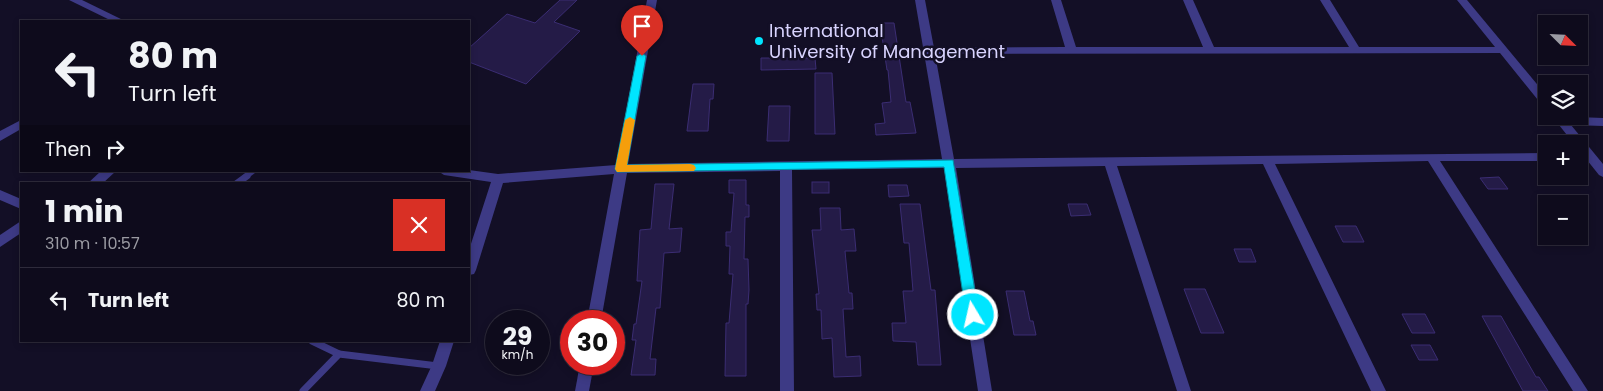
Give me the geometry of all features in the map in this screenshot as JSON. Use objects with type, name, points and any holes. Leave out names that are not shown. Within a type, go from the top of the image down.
[{"type":"street","points":[[74,0],[118,20]]},
{"type":"street","points":[[596,310],[652,0]]},
{"type":"street","points":[[920,0],[949,163],[984,391]]},
{"type":"street","points":[[1056,0],[1072,52]]},
{"type":"street","points":[[1188,0],[1210,51]]},
{"type":"street","points":[[1325,0],[1356,50]]},
{"type":"street","points":[[1462,0],[1538,92]]},
{"type":"street","points":[[930,51],[1504,50]]},
{"type":"street","points":[[1588,121],[1603,122]]},
{"type":"street","points":[[3,132],[20,124]]},
{"type":"street","points":[[1431,157],[1581,391]]},
{"type":"street","points":[[451,172],[498,179],[621,169],[949,163],[1538,157]]},
{"type":"street","points":[[1267,160],[1380,391]]},
{"type":"street","points":[[1588,160],[1603,172]]},
{"type":"street","points":[[1110,162],[1184,391]]},
{"type":"street","points":[[786,166],[787,391]]},
{"type":"street","points":[[96,182],[109,172]]},
{"type":"street","points":[[470,267],[498,179]]},
{"type":"street","points":[[0,195],[20,204]]},
{"type":"street","points":[[0,242],[20,227]]},
{"type":"street","points":[[427,391],[439,366],[446,342]]},
{"type":"street","points":[[582,391],[585,375]]},
{"type":"lane","points":[[239,182],[252,172]]},
{"type":"lane","points":[[314,342],[339,354],[439,366]]},
{"type":"lane","points":[[303,391],[339,354]]},
{"type":"building","points":[[560,0],[577,0],[554,22],[580,31],[526,84],[470,62],[470,47],[507,14],[535,23]]},
{"type":"building","points":[[880,23],[894,23],[906,102],[910,102],[916,133],[876,135],[875,124],[885,123],[882,103],[891,102]]},
{"type":"building","points":[[761,58],[815,58],[816,69],[761,70]]},
{"type":"building","points":[[815,73],[832,73],[835,134],[815,134]]},
{"type":"building","points":[[693,84],[714,84],[713,99],[710,99],[708,131],[687,131]]},
{"type":"building","points":[[769,106],[790,106],[789,141],[767,141]]},
{"type":"building","points":[[1499,177],[1508,189],[1488,189],[1480,178]]},
{"type":"building","points":[[729,180],[746,180],[746,205],[749,205],[749,217],[745,217],[744,259],[748,259],[749,290],[748,304],[746,304],[746,376],[725,376],[726,323],[729,323],[733,274],[729,274],[730,246],[726,246],[726,232],[731,232],[734,193],[729,193]]},
{"type":"building","points":[[812,182],[829,182],[829,193],[812,193]]},
{"type":"building","points":[[655,184],[674,184],[669,229],[682,228],[680,252],[664,253],[660,308],[656,308],[650,359],[656,359],[655,375],[631,375],[636,340],[632,340],[642,281],[637,281],[640,230],[651,229]]},
{"type":"building","points":[[888,185],[907,185],[909,196],[889,197]]},
{"type":"building","points":[[900,204],[920,204],[931,290],[935,290],[941,365],[918,365],[916,342],[893,341],[892,323],[906,323],[903,291],[913,291],[909,243],[904,243]]},
{"type":"building","points":[[1068,204],[1087,204],[1091,215],[1071,216]]},
{"type":"building","points":[[820,208],[840,208],[841,230],[854,229],[856,251],[845,251],[849,293],[852,293],[853,309],[843,309],[846,357],[860,356],[861,376],[834,377],[832,338],[822,339],[821,310],[817,310],[816,294],[819,294],[812,230],[821,230]]},
{"type":"building","points":[[1335,226],[1356,226],[1364,242],[1343,242]]},
{"type":"building","points":[[1234,249],[1251,249],[1256,262],[1239,262]]},
{"type":"building","points":[[1184,289],[1205,289],[1224,333],[1201,333]]},
{"type":"building","points":[[1006,291],[1024,291],[1030,321],[1033,321],[1036,335],[1014,335]]},
{"type":"building","points":[[1402,314],[1425,314],[1435,333],[1412,333]]},
{"type":"building","points":[[1482,316],[1501,316],[1536,377],[1539,377],[1548,391],[1523,391]]},
{"type":"building","points":[[1411,345],[1430,345],[1438,360],[1419,360]]},
{"type":"slow traffic","points":[[630,120],[621,169],[690,168]]},
{"type":"place","name":"International University of Management","points":[[759,41]]},
{"type":"route","points":[[642,56],[621,169],[949,163],[973,315]]}]
